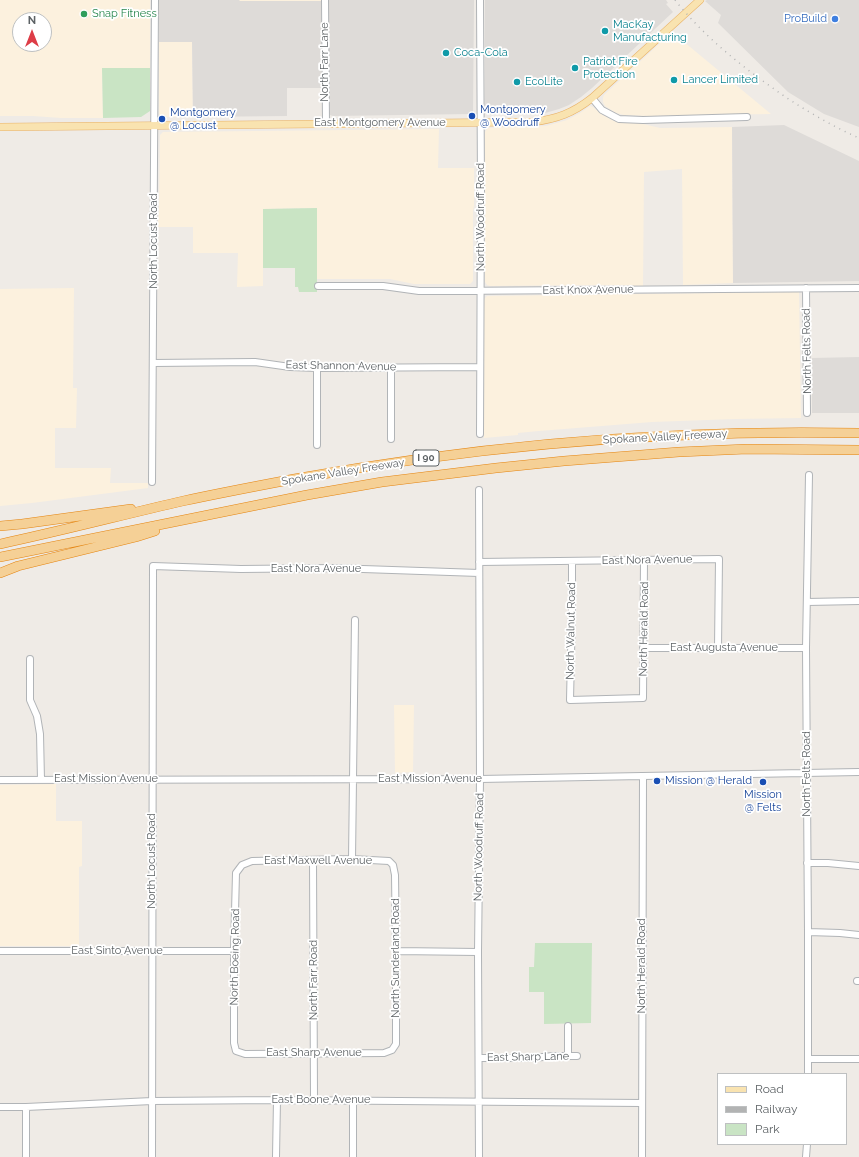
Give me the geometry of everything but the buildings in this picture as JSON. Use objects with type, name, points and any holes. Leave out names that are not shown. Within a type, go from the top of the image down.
[{"type":"highway","name":"Spokane Valley Freeway","points":[[0,544],[182,502],[294,479],[356,468],[447,455],[563,443],[724,434],[803,432],[859,433]]},
{"type":"highway","name":"Spokane Valley Freeway","points":[[0,557],[308,495],[382,482],[542,463],[679,452],[747,449],[859,450]]},
{"type":"highway","points":[[0,526],[182,502]]},
{"type":"highway","points":[[0,573],[25,564],[136,537],[189,519]]},
{"type":"main road","name":"East Montgomery Avenue","points":[[0,127],[533,122],[545,120],[560,117],[573,111],[592,98],[700,0]]},
{"type":"street","name":"North Locust Road","points":[[152,482],[154,363],[155,0]]},
{"type":"street","name":"North Farr Lane","points":[[325,0],[326,123]]},
{"type":"street","name":"North Woodruff Road","points":[[480,0],[482,122],[480,434]]},
{"type":"street","points":[[592,98],[602,110],[618,118],[643,120],[747,117]]},
{"type":"street","name":"East Knox Avenue","points":[[318,286],[382,286],[419,291],[859,288]]},
{"type":"street","name":"North Felts Road","points":[[806,288],[807,413]]},
{"type":"street","name":"East Shannon Avenue","points":[[154,363],[255,362],[295,368],[480,367]]},
{"type":"street","points":[[391,367],[391,439]]},
{"type":"street","points":[[316,368],[317,445]]},
{"type":"street","name":"North Felts Road","points":[[808,1073],[806,602],[809,475]]},
{"type":"street","name":"North Woodruff Road","points":[[479,490],[479,1157]]},
{"type":"street","name":"East Nora Avenue","points":[[479,562],[719,559],[718,648]]},
{"type":"street","name":"North Herald Road","points":[[643,698],[644,560]]},
{"type":"street","name":"North Walnut Road","points":[[572,562],[570,700],[643,698]]},
{"type":"street","name":"North Locust Road","points":[[152,1157],[153,566]]},
{"type":"street","name":"East Nora Avenue","points":[[153,566],[241,569],[334,568],[478,573]]},
{"type":"street","points":[[806,602],[859,601]]},
{"type":"street","points":[[352,859],[355,620]]},
{"type":"street","name":"East Augusta Avenue","points":[[643,648],[806,648]]},
{"type":"street","points":[[30,658],[30,700],[37,716],[40,734],[40,780]]},
{"type":"street","name":"East Mission Avenue","points":[[0,780],[480,779],[859,772]]},
{"type":"street","name":"North Herald Road","points":[[642,1157],[643,776]]},
{"type":"street","name":"East Maxwell Avenue","points":[[242,865],[252,861],[352,859],[389,861],[393,866]]},
{"type":"street","name":"North Farr Road","points":[[313,860],[314,1100]]},
{"type":"street","points":[[807,863],[828,863],[859,866]]},
{"type":"street","name":"North Boeing Road","points":[[236,1051],[234,1043],[234,951],[236,873],[242,865]]},
{"type":"street","name":"North Sunderland Road","points":[[392,1050],[396,1044],[395,875],[393,866]]},
{"type":"street","points":[[808,932],[859,935]]},
{"type":"street","name":"East Sinto Avenue","points":[[0,951],[234,951]]},
{"type":"street","points":[[396,951],[478,952]]},
{"type":"street","points":[[568,1026],[568,1056]]},
{"type":"street","name":"East Sharp Avenue","points":[[236,1051],[244,1054],[314,1054],[386,1052],[392,1050]]},
{"type":"street","name":"East Sharp Lane","points":[[479,1058],[577,1056]]},
{"type":"street","points":[[808,1059],[859,1059]]},
{"type":"street","points":[[276,1100],[276,1157]]},
{"type":"street","name":"East Boone Avenue","points":[[0,1107],[152,1101],[276,1100],[642,1103]]},
{"type":"street","points":[[353,1100],[354,1157]]},
{"type":"street","points":[[26,1107],[26,1157]]},
{"type":"street","points":[[806,1157],[807,1145]]},
{"type":"shaded area","points":[[0,0],[150,0],[150,68],[102,68],[103,118],[0,116]]},
{"type":"shaded area","points":[[159,0],[321,1],[321,88],[287,88],[287,116],[193,117],[192,42],[159,42]]},
{"type":"shaded area","points":[[321,0],[321,1],[239,1]]},
{"type":"shaded area","points":[[327,0],[474,0],[473,113],[330,115],[327,112]]},
{"type":"shaded area","points":[[485,0],[666,0],[668,3],[666,4],[673,12],[592,88],[569,105],[545,113],[491,114],[487,113],[485,110]]},
{"type":"shaded area","points":[[859,0],[859,127],[824,114],[788,92],[718,23],[721,15],[705,1]]},
{"type":"shaded area","points":[[672,32],[771,114],[624,115],[616,113],[605,106],[603,102],[604,95]]},
{"type":"shaded area","points":[[159,42],[192,42],[193,117],[159,116]]},
{"type":"shaded area","points":[[590,106],[614,121],[624,123],[639,123],[660,128],[732,127],[733,283],[683,285],[682,169],[644,172],[643,286],[487,285],[485,282],[485,132],[489,128],[546,126],[567,120]]},
{"type":"shaded area","points":[[784,125],[859,161],[859,281],[733,283],[732,127]]},
{"type":"shaded area","points":[[439,129],[438,168],[474,168],[473,281],[470,284],[414,284],[390,279],[317,279],[317,208],[263,209],[263,286],[237,287],[238,253],[193,253],[193,227],[157,227],[159,211],[160,135],[163,132]]},
{"type":"shaded area","points":[[74,288],[73,388],[77,388],[76,428],[55,428],[55,468],[111,468],[110,483],[148,483],[148,488],[0,506],[0,289]]},
{"type":"shaded area","points":[[799,292],[801,418],[652,422],[518,433],[518,435],[484,438],[484,301],[487,296]]},
{"type":"shaded area","points":[[859,357],[859,413],[812,413],[812,358]]},
{"type":"shaded area","points":[[394,705],[414,705],[413,772],[395,773]]},
{"type":"shaded area","points":[[56,784],[56,821],[82,821],[82,866],[79,867],[79,946],[0,946],[0,785]]},
{"type":"green space","points":[[102,68],[150,68],[150,111],[141,117],[103,118]]},
{"type":"green space","points":[[317,208],[317,292],[299,292],[298,287],[295,287],[295,268],[263,268],[263,209]]},
{"type":"green space","points":[[535,943],[592,943],[591,1023],[544,1024],[544,992],[529,992],[529,967],[534,967]]},
{"type":"railway","points":[[675,0],[713,41],[757,76],[804,109],[859,138]]},
{"type":"place","name":"Snap Fitness","points":[[84,14]]},
{"type":"place","name":"ProBuild","points":[[835,19]]},
{"type":"place","name":"MacKay Manufacturing","points":[[605,31]]},
{"type":"place","name":"Coca-Cola","points":[[446,53]]},
{"type":"place","name":"Patriot Fire Protection","points":[[575,68]]},
{"type":"place","name":"Lancer Limited","points":[[674,80]]},
{"type":"place","name":"EcoLite","points":[[517,82]]},
{"type":"place","name":"Montgomery @ Woodruff","points":[[472,116]]},
{"type":"place","name":"Montgomery @ Locust","points":[[162,119]]},
{"type":"place","name":"Mission @ Herald","points":[[657,781]]},
{"type":"place","name":"Mission @ Felts","points":[[763,782]]}]
